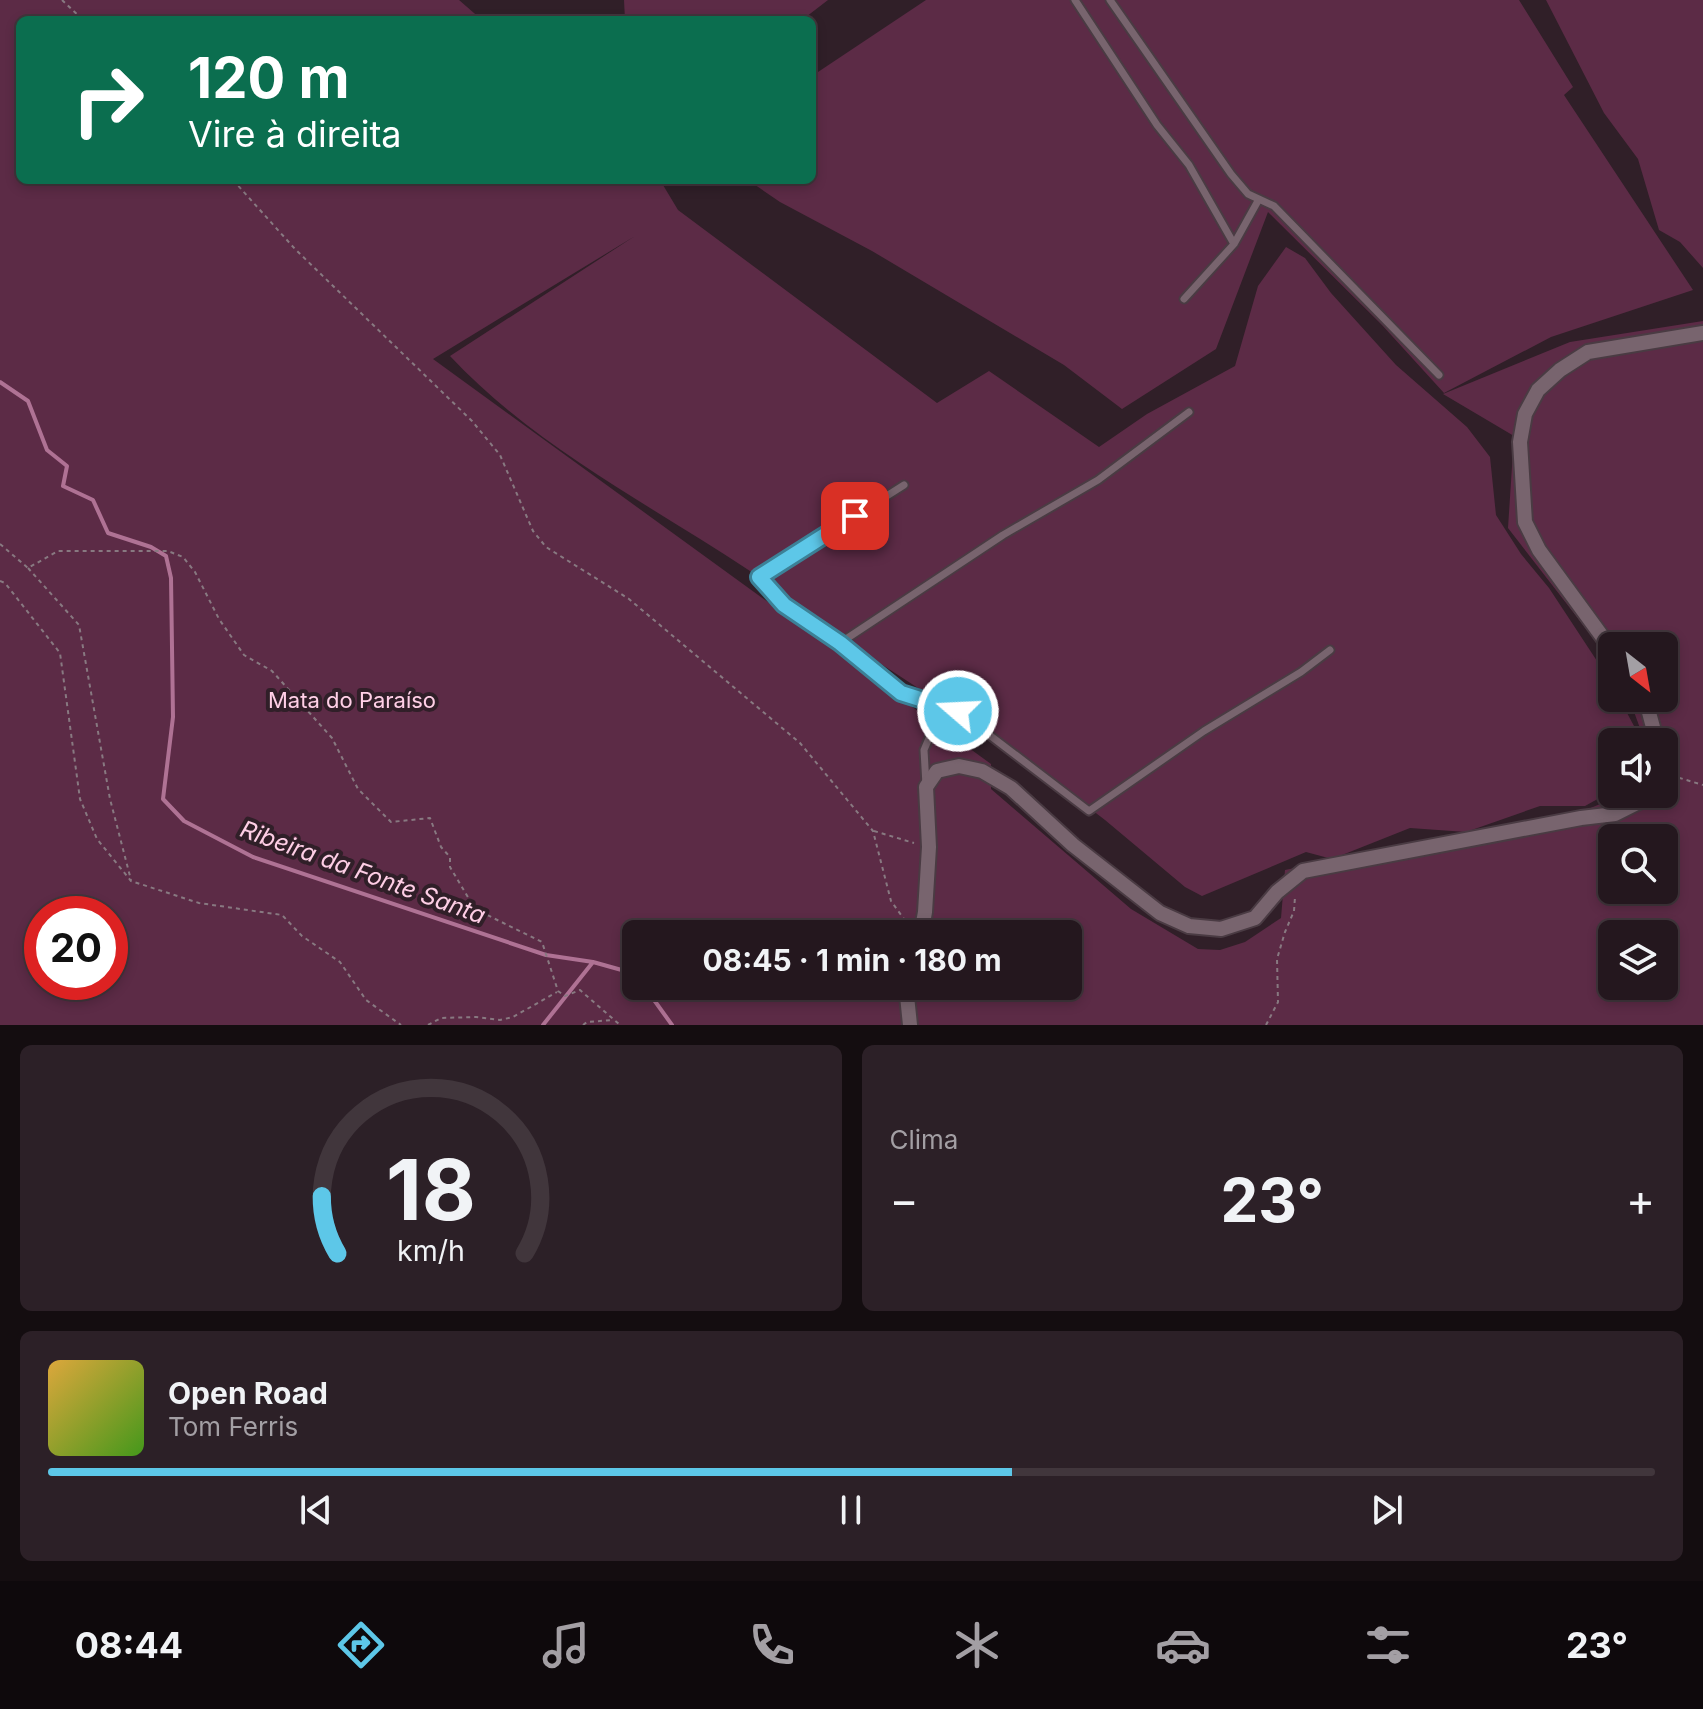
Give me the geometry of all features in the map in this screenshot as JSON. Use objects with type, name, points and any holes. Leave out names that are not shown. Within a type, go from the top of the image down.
[{"type":"street","points":[[1599,632],[1539,550],[1525,522],[1520,442],[1525,414],[1538,390],[1560,370],[1588,352],[1703,333]]},
{"type":"street","points":[[924,920],[929,847],[926,787],[937,771],[959,766],[982,771],[1011,788],[1073,845],[1160,913],[1189,926],[1221,929],[1255,918],[1277,892],[1303,871],[1615,814],[1625,808]]},
{"type":"street","points":[[907,1000],[910,1025]]},
{"type":"lane","points":[[1075,0],[1157,125],[1189,165],[1234,244]]},
{"type":"lane","points":[[1110,0],[1248,194],[1274,206],[1439,375]]},
{"type":"lane","points":[[1184,299],[1234,244],[1259,199]]},
{"type":"lane","points":[[840,643],[1003,535],[1098,480],[1189,412]]},
{"type":"lane","points":[[904,485],[759,577],[784,605],[840,643],[901,693],[958,711],[1089,811],[1204,731],[1301,672],[1330,650]]},
{"type":"lane","points":[[926,787],[924,750],[943,705]]},
{"type":"path","points":[[62,0],[79,16]]},
{"type":"path","points":[[237,184],[295,249],[472,421],[500,455],[533,531],[546,547],[629,599],[800,743],[873,831],[891,901],[904,920]]},
{"type":"path","points":[[0,544],[28,568],[79,625],[110,799],[131,881]]},
{"type":"path","points":[[28,568],[58,551],[168,551],[183,557],[244,655],[272,671],[332,738],[358,789],[391,822],[430,818],[441,847],[450,857],[450,867],[475,909],[542,942],[558,991],[565,996],[580,990],[620,1025]]},
{"type":"path","points":[[0,581],[5,583],[60,653],[80,799],[97,839],[131,881],[199,903],[282,915],[302,936],[340,962],[366,1000],[401,1025]]},
{"type":"path","points":[[1678,778],[1703,785]]},
{"type":"path","points":[[873,831],[929,847]]},
{"type":"path","points":[[1266,1025],[1278,1002],[1277,959],[1294,911],[1295,892],[1291,880]]},
{"type":"path","points":[[428,1025],[441,1018],[462,1017],[500,1023],[558,991]]},
{"type":"path","points":[[583,1025],[615,1020]]},
{"type":"green space","name":"Mata do Paraíso","points":[[0,0],[459,0],[477,16],[16,16],[16,184],[662,184],[678,210],[937,403],[989,371],[1099,447],[1147,414],[1235,366],[1258,286],[1286,247],[1305,258],[1331,293],[1396,365],[1467,427],[1490,457],[1496,515],[1598,662],[1598,712],[1626,712],[1634,728],[1598,728],[1598,799],[1585,806],[1540,806],[1466,832],[1410,828],[1332,859],[1306,852],[1202,896],[1185,887],[1105,820],[967,714],[982,697],[970,680],[949,700],[930,696],[810,617],[756,575],[555,446],[483,388],[450,356],[635,236],[433,359],[991,764],[991,789],[1131,909],[1198,949],[1220,950],[1245,942],[1281,918],[1285,870],[1598,805],[1598,808],[1678,808],[1678,728],[1640,728],[1634,712],[1678,712],[1678,632],[1598,632],[1598,646],[1508,528],[1514,436],[1443,394],[1570,342],[1703,321],[1703,1025],[0,1025]]},
{"type":"green space","points":[[624,0],[828,0],[807,16],[625,16]]},
{"type":"green space","points":[[926,0],[1519,0],[1573,87],[1564,95],[1693,290],[1551,337],[1444,393],[1382,325],[1268,212],[1216,349],[1122,409],[1064,365],[754,184],[816,184],[816,73]]},
{"type":"green space","points":[[1546,0],[1703,0],[1703,268],[1680,242],[1659,230],[1638,159],[1604,113]]},
{"type":"waterway","name":"Ribeira da Fonte Santa","points":[[0,382],[28,401],[47,450],[67,466],[63,486],[93,500],[108,533],[151,547],[166,556],[171,578],[173,717],[163,799],[184,821],[253,857],[546,955],[622,970]]},
{"type":"waterway","points":[[543,1025],[593,962]]},
{"type":"waterway","name":"Ribeira da Fonte Santa","points":[[654,1000],[672,1025]]},
{"type":"route","points":[[855,516],[759,577],[784,605],[840,643],[901,693],[958,711]]}]
